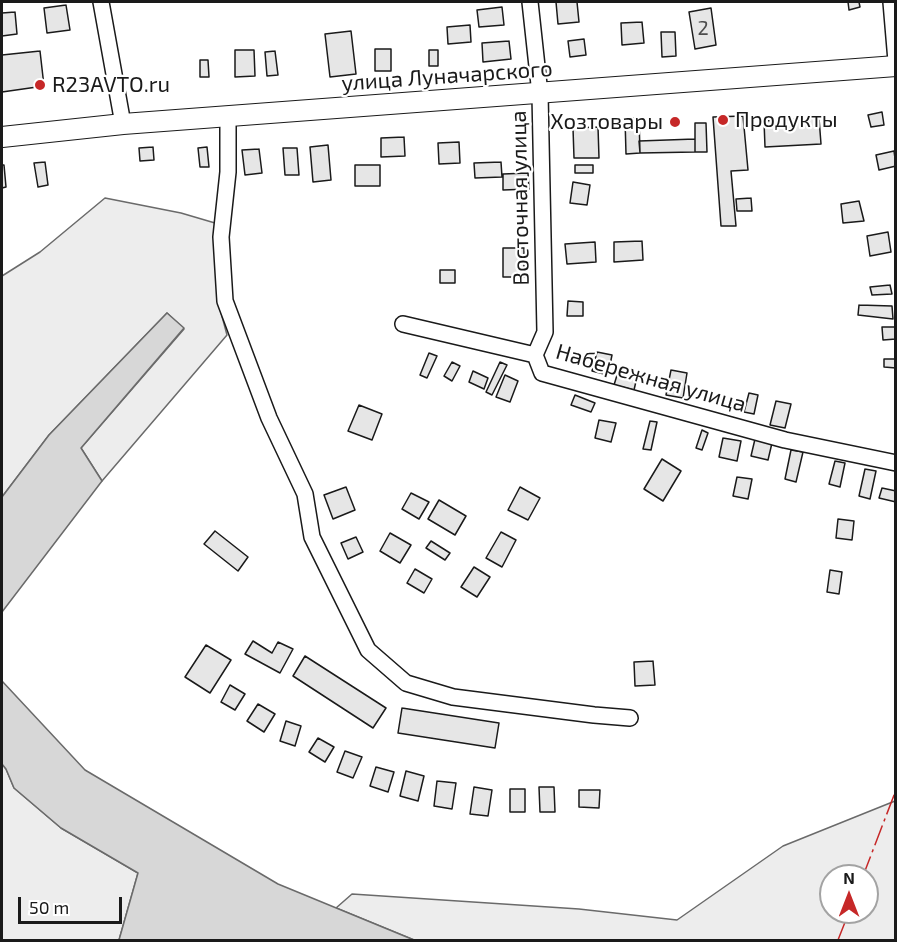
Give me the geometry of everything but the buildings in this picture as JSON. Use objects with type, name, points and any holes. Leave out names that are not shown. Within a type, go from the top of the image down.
[{"type":"main road","name":"улица Луначарского","points":[[2,137],[123,124],[896,66]]},
{"type":"street","points":[[101,2],[123,124]]},
{"type":"street","name":"Восточная улица","points":[[530,2],[540,94],[545,332],[535,355]]},
{"type":"street","points":[[891,2],[896,62]]},
{"type":"street","points":[[228,116],[228,172],[220,237],[225,301],[269,418],[305,494],[312,537],[368,650],[406,682],[453,697],[630,718]]},
{"type":"street","name":"Набережная улица","points":[[403,324],[535,355],[542,374],[785,440],[896,463]]},
{"type":"shaded area","points":[[105,198],[181,213],[215,223],[219,305],[227,335],[102,481],[81,448],[184,329],[167,313],[49,435],[2,497],[2,276],[40,252]]},
{"type":"shaded area","points":[[167,313],[184,328],[81,448],[102,481],[2,612],[2,497],[49,435]]},
{"type":"shaded area","points":[[2,681],[85,770],[278,884],[414,940],[119,940],[138,873],[61,828],[14,788],[2,764]]},
{"type":"shaded area","points":[[2,764],[14,788],[61,828],[138,873],[119,940],[2,940]]},
{"type":"shaded area","points":[[895,801],[895,940],[414,940],[336,908],[352,894],[579,909],[677,920],[783,846]]},
{"type":"power","points":[[868,864],[896,790]]},
{"type":"power","points":[[838,940],[844,924]]},
{"type":"place","name":"R23AVTO.ru","points":[[40,85]]},
{"type":"place","name":"Продукты","points":[[723,120]]},
{"type":"place","name":"Хозтовары","points":[[675,122]]}]
